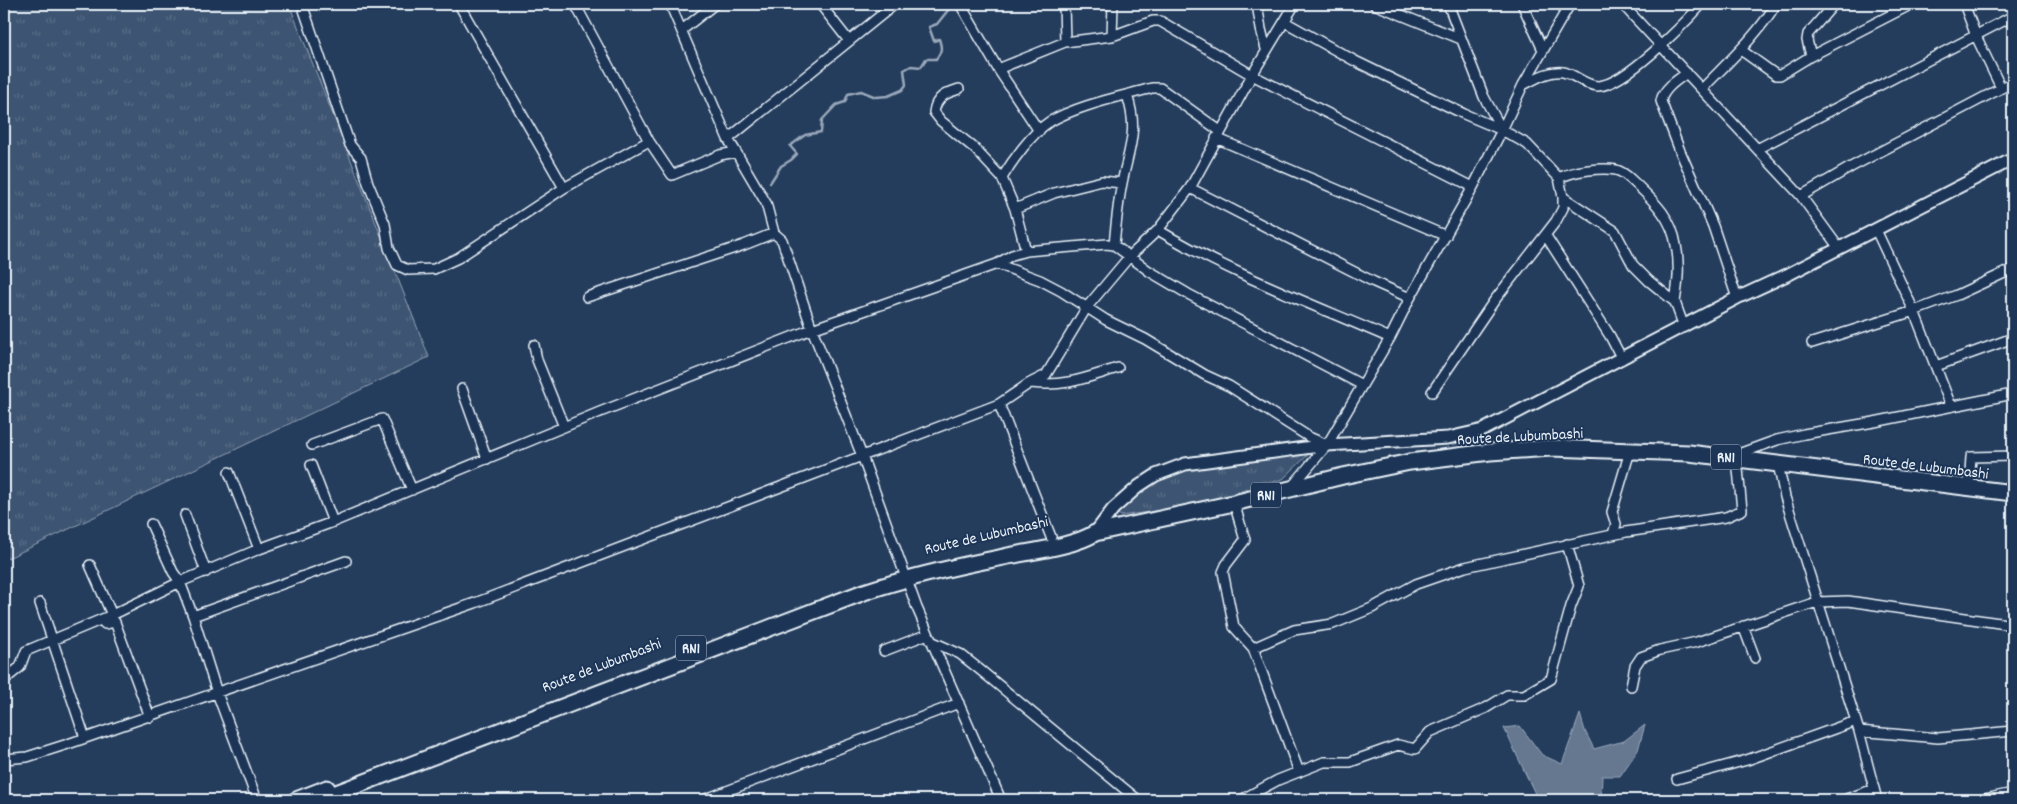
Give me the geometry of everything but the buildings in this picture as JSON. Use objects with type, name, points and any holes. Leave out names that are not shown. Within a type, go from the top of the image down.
[{"type":"highway","name":"Route de Lubumbashi","points":[[318,800],[906,575],[1086,538],[1095,532],[1234,503],[1410,462],[1464,455],[1550,448],[1689,453],[2013,493]]},
{"type":"highway","name":"Route de Lubumbashi","points":[[296,800],[803,606],[906,575],[1086,528],[1095,532]]},
{"type":"street","points":[[302,4],[350,145],[361,158],[368,183],[385,224],[389,248],[397,264],[408,270],[434,268],[458,258],[564,188],[649,141]]},
{"type":"street","points":[[575,4],[649,141],[672,175],[720,155],[736,152]]},
{"type":"street","points":[[670,4],[728,139],[766,203],[774,234],[782,240],[812,329],[930,638],[1001,800]]},
{"type":"street","points":[[682,30],[715,4]]},
{"type":"street","points":[[820,4],[849,41]]},
{"type":"street","points":[[728,139],[895,4]]},
{"type":"street","points":[[960,4],[998,69],[1039,131]]},
{"type":"street","points":[[1064,4],[1065,42]]},
{"type":"street","points":[[1112,36],[1113,4]]},
{"type":"street","points":[[1257,4],[1260,29],[1266,49]]},
{"type":"street","points":[[4,759],[27,757],[150,717],[475,603],[999,404],[1030,383],[1046,375],[1087,307],[1130,257],[1158,230],[1190,188],[1266,49],[1295,4]]},
{"type":"street","points":[[1374,4],[1461,39]]},
{"type":"street","points":[[1448,4],[1484,97],[1502,130]]},
{"type":"street","points":[[1522,4],[1543,50]]},
{"type":"street","points":[[1290,489],[1327,445],[1390,338],[1410,298],[1473,187],[1523,85],[1570,4]]},
{"type":"street","points":[[1622,4],[1801,196],[1839,248]]},
{"type":"street","points":[[1523,85],[1553,72],[1564,72],[1591,85],[1599,86],[1619,77],[1660,46],[1702,4]]},
{"type":"street","points":[[1702,88],[1741,50],[1776,4]]},
{"type":"street","points":[[1811,56],[1807,40],[1808,34],[1834,4]]},
{"type":"street","points":[[1741,50],[1776,75],[1785,73],[1811,56],[1912,4]]},
{"type":"street","points":[[1964,4],[1976,36],[2001,88]]},
{"type":"street","points":[[461,8],[564,188]]},
{"type":"street","points":[[1757,149],[2013,16]]},
{"type":"street","points":[[998,69],[1065,42],[1112,36],[1152,21],[1160,21],[1252,75],[1473,187]]},
{"type":"street","points":[[1285,22],[1355,61],[1464,114],[1502,130],[1526,144],[1559,178],[1563,208],[1546,236],[1494,301],[1432,392]]},
{"type":"street","points":[[1686,73],[1670,86],[1662,97],[1661,102],[1713,226],[1737,298]]},
{"type":"street","points":[[1801,196],[2013,82]]},
{"type":"street","points":[[1002,178],[1008,167],[1049,122],[1077,110],[1152,88],[1160,88],[1218,135],[1446,236]]},
{"type":"street","points":[[958,89],[947,93],[938,100],[934,112],[941,121],[974,148],[1002,178],[1015,209],[1026,251]]},
{"type":"street","points":[[1114,245],[1122,183],[1132,142],[1133,113],[1127,95]]},
{"type":"street","points":[[1095,532],[1124,498],[1139,486],[1169,469],[1185,464],[1327,445],[1423,440],[1467,435],[1501,421],[1737,298],[1876,230],[2013,159]]},
{"type":"street","points":[[1559,178],[1575,172],[1617,170],[1628,176],[1653,199],[1667,219],[1676,244],[1679,274],[1675,302],[1684,326]]},
{"type":"street","points":[[1015,209],[1054,194],[1102,181],[1122,183]]},
{"type":"street","points":[[1190,188],[1374,282],[1410,298]]},
{"type":"street","points":[[1563,197],[1615,231],[1633,265],[1648,281],[1675,302]]},
{"type":"street","points":[[1158,230],[1185,247],[1251,279],[1390,338]]},
{"type":"street","points":[[1876,230],[1914,311],[1951,406]]},
{"type":"street","points":[[587,297],[774,234]]},
{"type":"street","points":[[1546,236],[1610,336],[1622,359]]},
{"type":"street","points":[[4,680],[20,667],[26,651],[102,620],[180,582],[812,329],[996,264],[1012,255],[1026,251],[1114,245],[1148,271],[1188,294],[1362,385]]},
{"type":"street","points":[[996,264],[1040,280],[1106,320],[1145,339],[1205,375],[1229,386],[1309,437],[1327,445]]},
{"type":"street","points":[[1812,343],[1914,311],[1957,295],[2013,269]]},
{"type":"street","points":[[1936,366],[2013,338]]},
{"type":"street","points":[[534,345],[537,360],[564,427]]},
{"type":"street","points":[[1030,383],[1051,385],[1074,382],[1118,368]]},
{"type":"street","points":[[462,389],[487,459]]},
{"type":"street","points":[[1253,648],[1294,630],[1334,624],[1372,608],[1416,584],[1464,566],[1613,534],[1726,517],[1742,510],[1732,458],[1786,438],[2013,394]]},
{"type":"street","points":[[999,404],[1052,537]]},
{"type":"street","points":[[312,445],[382,419],[412,490]]},
{"type":"street","points":[[1613,534],[1616,524],[1612,512],[1630,451]]},
{"type":"street","points":[[1969,487],[1971,457],[2013,456]]},
{"type":"street","points":[[1778,464],[1785,497],[1856,721],[1877,800]]},
{"type":"street","points":[[311,465],[333,522]]},
{"type":"street","points":[[229,472],[259,549]]},
{"type":"street","points":[[1234,503],[1245,540],[1223,572],[1234,627],[1253,648],[1299,772]]},
{"type":"street","points":[[185,515],[206,572]]},
{"type":"street","points":[[151,524],[173,572],[180,582],[193,616],[217,693],[257,800]]},
{"type":"street","points":[[1241,800],[1278,780],[1324,762],[1350,762],[1398,746],[1415,749],[1430,732],[1486,708],[1507,695],[1524,695],[1551,679],[1571,606],[1579,586],[1567,544]]},
{"type":"street","points":[[193,616],[346,561]]},
{"type":"street","points":[[90,565],[112,615]]},
{"type":"street","points":[[1631,686],[1635,666],[1642,657],[1817,602],[1848,601],[2013,625]]},
{"type":"street","points":[[40,603],[85,738]]},
{"type":"street","points":[[102,620],[105,624],[115,622],[150,717]]},
{"type":"street","points":[[1743,626],[1755,658]]},
{"type":"street","points":[[884,651],[930,638],[960,654],[1138,800]]},
{"type":"street","points":[[703,800],[959,703]]},
{"type":"street","points":[[1677,779],[1747,760],[1856,721]]},
{"type":"street","points":[[1859,731],[1938,738],[2013,732]]},
{"type":"street","points":[[1844,800],[1874,788]]},
{"type":"street","points":[[1980,800],[2013,793]]},
{"type":"green space","points":[[4,4],[289,4],[429,357],[4,560]]},
{"type":"green space","points":[[1312,451],[1283,479],[1189,506],[1121,516],[1115,512],[1143,485],[1187,465]]},
{"type":"shaded area","points":[[1580,714],[1585,731],[1594,749],[1624,741],[1645,725],[1638,750],[1620,776],[1602,776],[1601,800],[1538,800],[1504,728],[1520,726],[1542,755],[1562,764]]},
{"type":"waterway","points":[[770,183],[781,166],[797,154],[790,146],[805,135],[821,132],[822,120],[836,105],[845,102],[848,94],[861,91],[876,97],[888,96],[902,90],[906,85],[904,70],[911,66],[921,67],[926,59],[936,59],[941,45],[939,39],[934,41],[929,27],[937,24],[953,4]]}]
